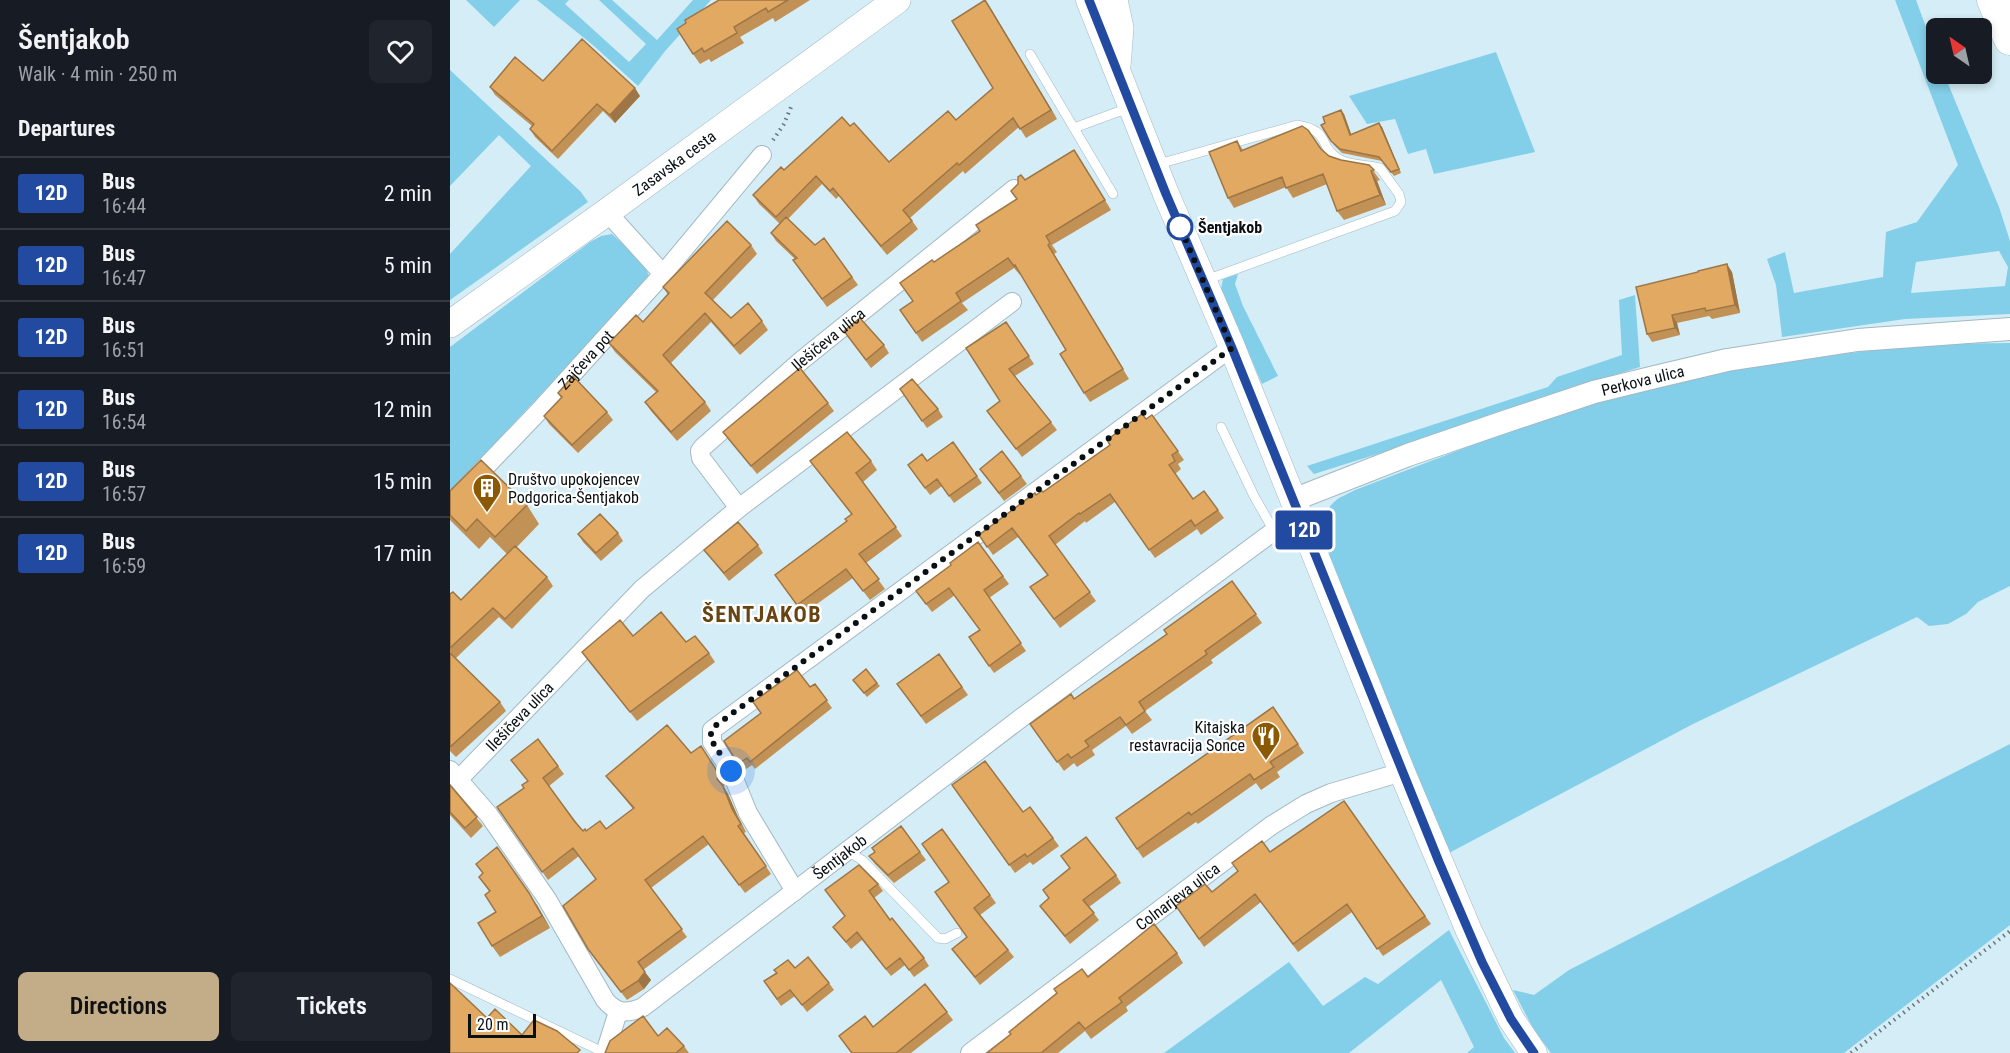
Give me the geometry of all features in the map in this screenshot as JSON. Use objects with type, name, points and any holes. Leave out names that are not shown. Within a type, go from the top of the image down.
[{"type":"highway","points":[[1993,0],[2010,39]]},
{"type":"main road","name":"Zasavska cesta","points":[[450,324],[897,0]]},
{"type":"main road","points":[[1089,0],[1402,772],[1482,962],[1511,1019],[1534,1053]]},
{"type":"main road","points":[[1114,0],[1120,28],[1117,66]]},
{"type":"street","name":"Zajčeva pot","points":[[450,504],[540,410],[663,274],[762,155]]},
{"type":"street","name":"Ilešičeva ulica","points":[[739,508],[701,458],[700,451],[703,447],[802,360],[1014,189]]},
{"type":"street","points":[[607,212],[663,274]]},
{"type":"street","name":"Ilešičeva ulica","points":[[454,774],[626,604],[739,508],[1012,302]]},
{"type":"street","name":"Perkova ulica","points":[[1295,507],[1408,455],[1594,392],[1727,360],[1858,340],[2010,329]]},
{"type":"street","points":[[795,891],[748,813],[731,771],[710,738],[712,730],[1232,348]]},
{"type":"street","name":"Šentjakob","points":[[618,1012],[627,1013],[643,1007],[1274,531],[1295,507]]},
{"type":"street","name":"Colnarjeva ulica","points":[[970,1053],[1272,825],[1306,804],[1331,793],[1402,772]]},
{"type":"street","points":[[454,774],[489,815],[547,899],[598,989],[610,1006],[618,1012],[605,1053]]},
{"type":"lane","points":[[1030,54],[1113,194]]},
{"type":"lane","points":[[1074,128],[1132,106]]},
{"type":"lane","points":[[1155,165],[1297,125],[1319,132],[1336,158],[1345,162],[1380,168],[1399,194],[1401,202],[1395,211],[1204,281]]},
{"type":"lane","points":[[1221,427],[1254,496],[1274,531]]},
{"type":"lane","points":[[847,851],[862,860],[938,938],[945,939],[957,933]]},
{"type":"lane","points":[[450,979],[605,1053]]},
{"type":"path","points":[[762,155],[788,118],[792,101],[793,77]]},
{"type":"path","points":[[1851,1053],[2010,931]]},
{"type":"shaded area","points":[[466,0],[520,0],[494,27]]},
{"type":"shaded area","points":[[537,0],[569,0],[565,4],[629,62],[646,44],[599,0],[612,0],[657,40],[693,0],[711,0],[666,50],[638,86],[594,46]]},
{"type":"shaded area","points":[[1895,0],[1916,0],[1926,27],[1926,81]]},
{"type":"shaded area","points":[[1496,52],[1535,152],[1434,174],[1426,149],[1408,154],[1395,119],[1367,124],[1349,96]]},
{"type":"shaded area","points":[[450,70],[581,192],[588,202],[450,300],[450,254],[531,166],[499,135],[450,186]]},
{"type":"shaded area","points":[[1927,84],[1948,84],[1999,207],[2010,241],[2010,314],[1905,319],[1782,337],[1776,285],[1767,259],[1785,252],[1794,293],[1883,277],[1886,232],[1917,222],[1958,165]],"holes":[[[1999,251],[2008,267],[2005,286],[1911,293],[1916,262]]]},
{"type":"shaded area","points":[[612,234],[644,264],[649,276],[639,290],[450,491],[450,347],[590,242],[601,236]]},
{"type":"shaded area","points":[[1238,274],[1235,284],[1243,306],[1278,376],[1262,384],[1221,289],[1223,279]]},
{"type":"shaded area","points":[[1635,295],[1640,367],[1314,474],[1307,466],[1548,387],[1557,377],[1622,355],[1619,300]]},
{"type":"shaded area","points":[[2010,343],[2010,586],[1978,602],[1966,614],[1948,624],[1929,626],[1917,617],[1693,724],[1449,853],[1335,575],[1324,528],[1328,510],[1334,502],[1355,490],[1538,420],[1601,400],[1727,371],[1783,361],[1926,344]]},
{"type":"shaded area","points":[[2010,744],[2010,925],[1844,1053],[1551,1053],[1534,1030],[1513,990],[1534,995],[1569,970]]},
{"type":"shaded area","points":[[1449,930],[1504,1038],[1515,1053],[1467,1053],[1474,1047],[1441,980],[1349,1053],[1164,1053],[1289,962],[1323,1006],[1365,977],[1378,984]]},
{"type":"building","points":[[719,0],[788,0],[768,12],[766,8],[734,27],[737,33],[704,52],[702,48],[693,54],[677,29],[686,23],[685,20]]},
{"type":"building","points":[[985,0],[1051,110],[1020,129],[1013,118],[903,210],[912,221],[881,246],[833,188],[830,191],[816,176],[776,217],[753,195],[781,167],[784,170],[842,117],[850,126],[854,123],[889,162],[948,111],[956,120],[993,88],[952,21]]},
{"type":"building","points":[[582,39],[635,88],[610,115],[597,104],[552,151],[530,129],[534,124],[490,87],[515,57],[543,81]]},
{"type":"building","points":[[1341,110],[1350,135],[1379,123],[1399,169],[1391,172],[1379,157],[1340,149],[1331,141],[1321,125],[1325,123],[1323,117]]},
{"type":"building","points":[[1302,126],[1329,156],[1369,165],[1374,170],[1371,171],[1380,195],[1337,211],[1323,174],[1286,188],[1282,177],[1228,198],[1209,152],[1237,141],[1241,151]]},
{"type":"building","points":[[1074,150],[1105,200],[1046,236],[1050,243],[1048,245],[1123,369],[1084,393],[1060,354],[1066,350],[1015,265],[1008,258],[956,293],[961,301],[916,333],[900,310],[913,301],[900,283],[932,260],[934,262],[980,231],[976,225],[1017,199],[1011,191],[1018,184],[1018,177],[1021,175],[1025,180]]},
{"type":"building","points":[[786,217],[815,245],[824,238],[852,277],[822,299],[793,260],[797,258],[771,233]]},
{"type":"building","points":[[727,221],[751,245],[705,293],[731,318],[748,303],[762,321],[734,346],[705,313],[663,355],[705,402],[671,432],[645,402],[658,391],[609,343],[636,315],[643,322],[669,293],[663,287]]},
{"type":"building","points":[[1727,264],[1735,305],[1672,315],[1675,328],[1647,334],[1636,287]]},
{"type":"building","points":[[860,318],[884,345],[866,360],[844,331]]},
{"type":"building","points":[[1006,322],[1029,356],[1009,369],[1051,422],[1016,449],[987,411],[1000,401],[966,348]]},
{"type":"building","points":[[800,368],[828,403],[751,466],[723,432]]},
{"type":"building","points":[[573,376],[607,412],[572,445],[544,416],[562,397],[558,393]]},
{"type":"building","points":[[912,379],[938,409],[922,421],[900,389]]},
{"type":"building","points":[[1142,414],[1146,419],[1152,415],[1178,451],[1172,455],[1175,461],[1169,465],[1193,499],[1204,491],[1218,510],[1195,526],[1191,520],[1149,550],[1110,494],[1079,513],[1049,536],[1090,592],[1054,619],[1030,587],[1048,575],[1012,528],[987,547],[979,535],[1035,493],[1036,495],[1043,492],[1110,445],[1107,440]]},
{"type":"building","points":[[847,432],[871,461],[856,473],[896,527],[859,554],[879,579],[863,591],[846,569],[797,605],[775,575],[847,521],[845,519],[852,514],[810,461]]},
{"type":"building","points":[[953,442],[977,476],[949,496],[937,479],[925,488],[908,465],[922,454],[927,461]]},
{"type":"building","points":[[1002,451],[1021,476],[999,493],[980,469]]},
{"type":"building","points":[[481,460],[527,505],[495,537],[477,519],[466,531],[450,515],[450,491]]},
{"type":"building","points":[[600,514],[618,533],[596,553],[578,534]]},
{"type":"building","points":[[738,522],[758,545],[724,573],[704,550]]},
{"type":"building","points":[[978,542],[1003,576],[984,590],[1021,643],[989,666],[969,637],[980,630],[949,588],[926,604],[916,591]]},
{"type":"building","points":[[515,546],[547,577],[505,619],[493,608],[450,648],[450,594],[453,592],[461,600]]},
{"type":"building","points":[[1232,581],[1256,614],[1205,651],[1207,654],[1139,702],[1145,711],[1126,725],[1120,717],[1085,741],[1089,746],[1071,758],[1068,754],[1057,762],[1030,724],[1071,694],[1074,699],[1167,634],[1164,630]]},
{"type":"building","points":[[661,612],[686,642],[695,636],[709,653],[630,712],[582,652],[620,620],[633,636]]},
{"type":"building","points":[[450,653],[500,702],[450,747]]},
{"type":"building","points":[[939,654],[962,687],[921,716],[897,684]]},
{"type":"building","points":[[866,669],[877,683],[864,693],[853,680]]},
{"type":"building","points":[[797,670],[810,687],[815,684],[827,700],[750,762],[747,758],[738,764],[724,741],[761,713],[753,702]]},
{"type":"building","points":[[1273,707],[1298,744],[1270,762],[1274,767],[1254,780],[1250,774],[1191,815],[1189,812],[1137,849],[1116,818]]},
{"type":"building","points":[[667,725],[691,753],[701,746],[715,768],[719,777],[717,779],[723,786],[741,824],[738,826],[766,866],[739,885],[703,836],[645,880],[682,929],[638,962],[645,972],[638,981],[621,992],[588,949],[563,906],[596,879],[573,848],[542,872],[497,807],[524,788],[522,785],[528,781],[511,760],[538,739],[558,766],[543,778],[575,822],[583,831],[600,821],[606,829],[634,808],[606,776]]},
{"type":"building","points":[[985,761],[1023,812],[1030,807],[1053,838],[1027,857],[1025,854],[1009,865],[952,785]]},
{"type":"building","points":[[450,785],[477,817],[465,828],[450,812]]},
{"type":"building","points":[[1344,801],[1425,916],[1377,949],[1347,904],[1293,944],[1255,894],[1199,939],[1176,906],[1205,884],[1212,892],[1238,871],[1232,863],[1262,841],[1270,852]]},
{"type":"building","points":[[901,826],[920,852],[888,875],[869,856],[875,852],[872,848]]},
{"type":"building","points":[[942,829],[990,895],[974,908],[1008,950],[975,977],[952,949],[967,937],[935,892],[949,882],[922,844]]},
{"type":"building","points":[[1086,837],[1116,875],[1083,900],[1094,913],[1065,936],[1040,906],[1049,898],[1043,890],[1070,868],[1061,856]]},
{"type":"building","points":[[497,847],[542,916],[492,946],[478,923],[496,912],[485,895],[490,891],[479,877],[483,873],[476,864]]},
{"type":"building","points":[[859,865],[878,884],[869,891],[890,920],[892,918],[924,958],[909,970],[900,958],[886,969],[857,932],[846,942],[833,927],[845,916],[825,890]]},
{"type":"building","points":[[1154,924],[1177,953],[1119,998],[1122,1002],[1085,1029],[1079,1022],[1041,1053],[987,1053],[1057,993],[1054,989],[1082,969],[1088,977]]},
{"type":"building","points":[[808,957],[829,983],[802,1005],[790,990],[777,999],[764,981],[777,973],[774,970],[788,960],[795,968]]},
{"type":"building","points":[[450,983],[487,1018],[495,1009],[522,1035],[534,1020],[557,1031],[580,1050],[577,1053],[450,1053]]},
{"type":"building","points":[[925,984],[947,1012],[896,1053],[852,1053],[839,1036],[865,1016],[873,1027]]},
{"type":"building","points":[[643,1016],[658,1036],[667,1028],[684,1046],[676,1053],[605,1053],[610,1041]]},
{"type":"bus line","name":"12D","points":[[1089,0],[1166,194],[1232,348],[1297,514],[1468,931],[1511,1019],[1534,1053]]},
{"type":"place","name":"Šentjakob","points":[[1180,227]]},
{"type":"place","name":"Društvo upokojencev Podgorica-Šentjakob","points":[[487,514]]},
{"type":"place","name":"Kitajska restavracija Sonce","points":[[1266,762]]},
{"type":"district","name":"ŠENTJAKOB","points":[[762,614]]},
{"type":"route","points":[[731,771],[710,738],[715,726],[1232,348],[1180,227]]}]
